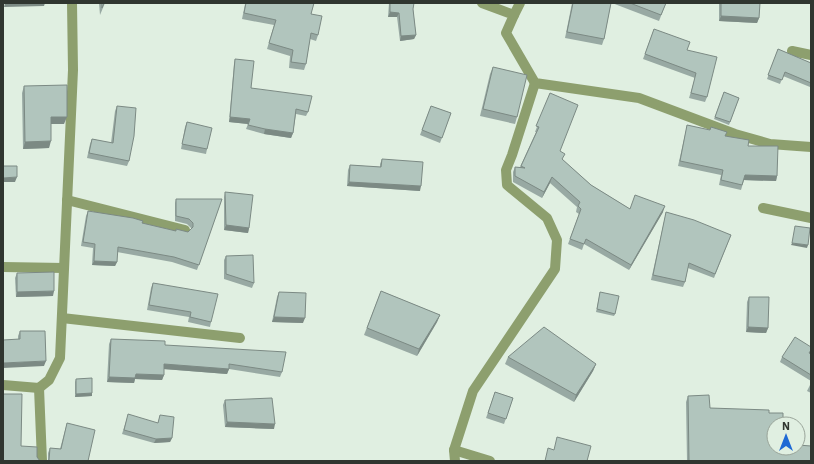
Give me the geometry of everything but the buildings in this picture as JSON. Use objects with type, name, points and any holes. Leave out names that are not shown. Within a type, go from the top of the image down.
[{"type":"street","points":[[3,385],[39,388],[49,380],[60,358],[73,70],[72,3]]},
{"type":"street","points":[[482,3],[514,14]]},
{"type":"street","points":[[455,461],[454,450],[473,391],[555,269],[557,240],[547,218],[506,185],[506,170],[535,83],[506,33],[520,3]]},
{"type":"street","points":[[792,51],[811,55]]},
{"type":"street","points":[[535,83],[639,98],[735,134],[770,144],[811,147]]},
{"type":"street","points":[[67,200],[185,230]]},
{"type":"street","points":[[763,208],[811,218]]},
{"type":"street","points":[[3,267],[64,268]]},
{"type":"street","points":[[62,318],[240,338]]},
{"type":"street","points":[[39,388],[42,461]]},
{"type":"street","points":[[454,450],[490,461]]}]
